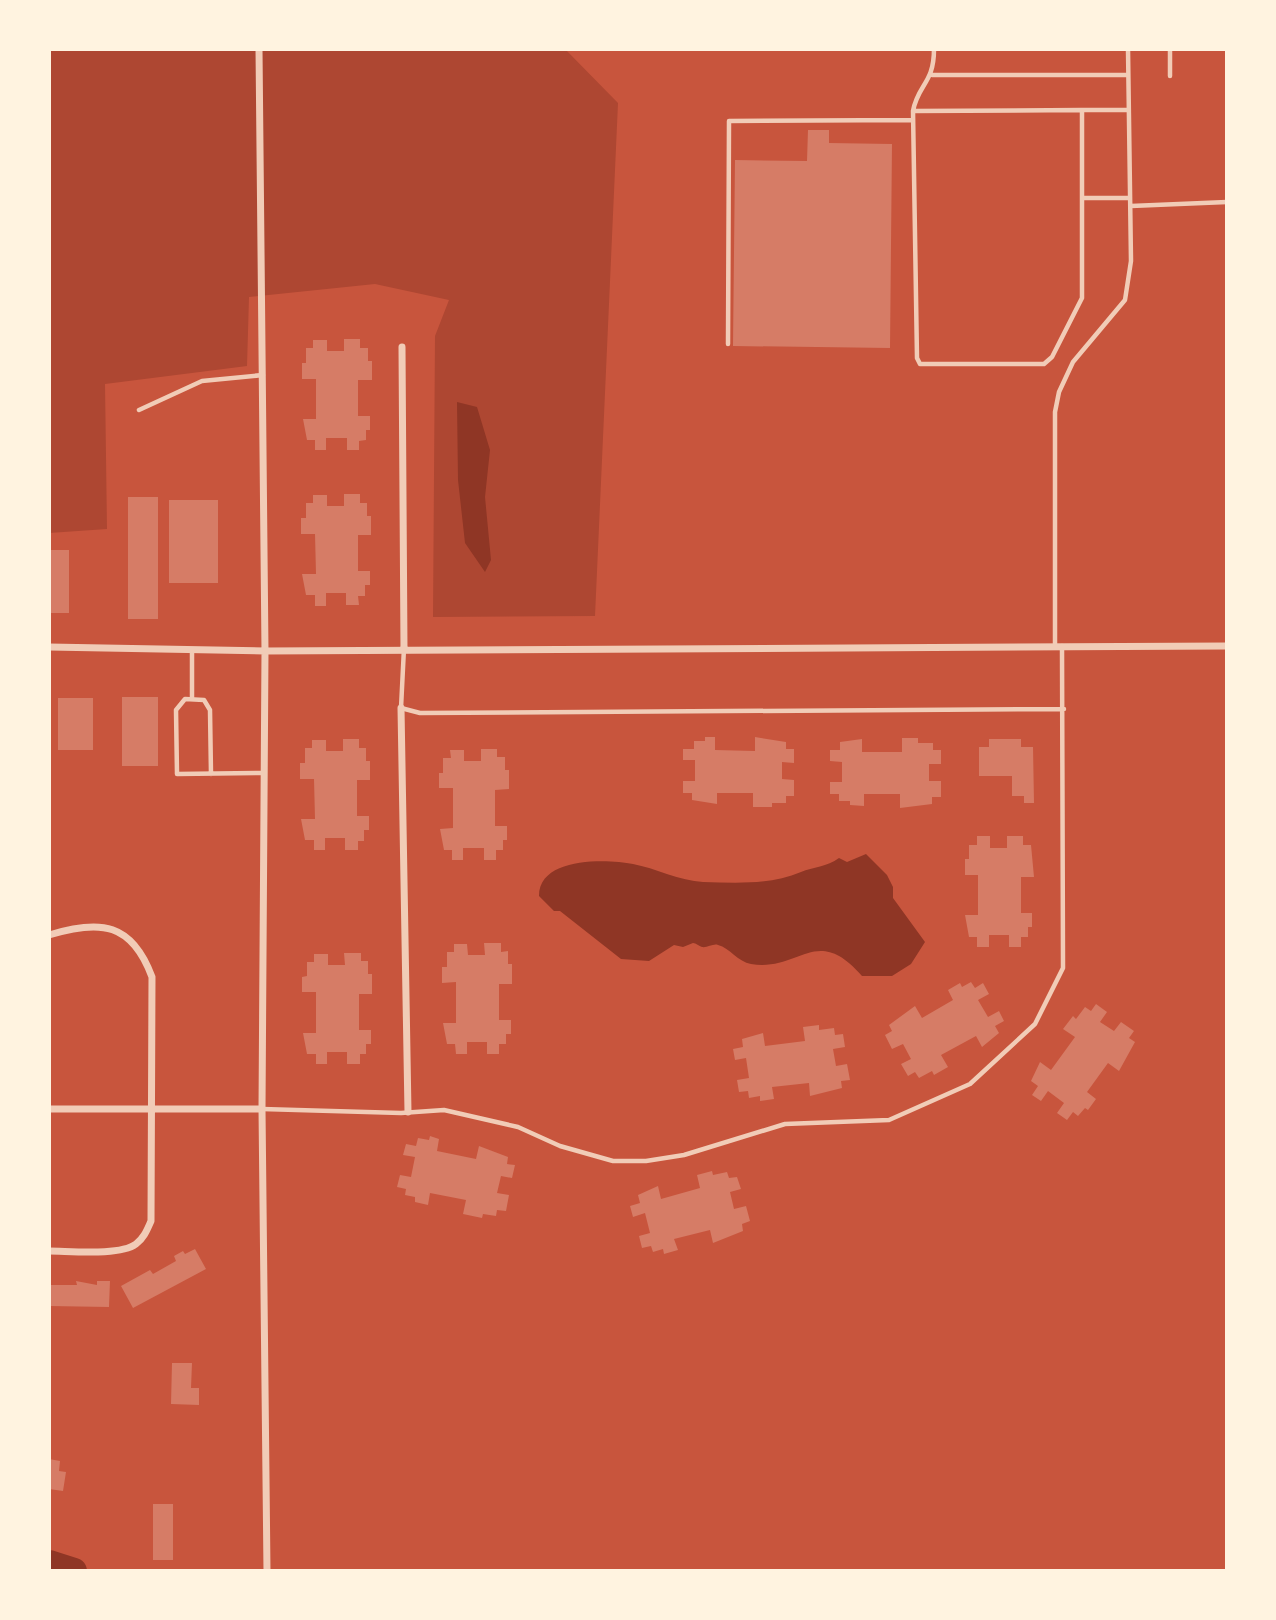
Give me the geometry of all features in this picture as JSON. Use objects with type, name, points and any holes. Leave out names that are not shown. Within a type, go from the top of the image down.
[{"type":"street","points":[[259,49],[265,651],[262,1109],[267,1571]]},
{"type":"street","points":[[402,347],[404,648]]},
{"type":"street","points":[[49,647],[265,651],[404,648],[1227,646]]},
{"type":"street","points":[[401,708],[408,1112]]},
{"type":"street","points":[[49,935],[78,926],[106,928],[125,936],[143,952],[152,977],[151,1221],[145,1236],[135,1245],[120,1250],[49,1251]]},
{"type":"street","points":[[49,1109],[262,1109]]},
{"type":"lane","points":[[934,49],[932,75],[915,101],[914,111],[917,358],[920,364],[1044,364],[1052,356],[1082,298],[1082,110]]},
{"type":"lane","points":[[262,1109],[408,1112],[444,1110],[518,1127],[560,1146],[613,1161],[646,1161],[684,1155],[785,1124],[889,1120],[970,1084],[1035,1024],[1063,968],[1064,709],[1059,645],[1055,412],[1059,392],[1073,362],[1125,300],[1131,261],[1128,49]]},
{"type":"lane","points":[[1170,49],[1170,76]]},
{"type":"lane","points":[[932,75],[1128,75]]},
{"type":"lane","points":[[914,111],[1128,110]]},
{"type":"lane","points":[[728,344],[729,121],[914,120]]},
{"type":"lane","points":[[1083,198],[1130,198]]},
{"type":"lane","points":[[1131,206],[1227,202]]},
{"type":"lane","points":[[139,410],[202,381],[263,375]]},
{"type":"lane","points":[[404,648],[401,708],[420,713],[1064,709]]},
{"type":"lane","points":[[192,649],[192,699]]},
{"type":"lane","points":[[211,774],[210,710],[204,700],[192,699],[179,703],[176,710],[177,774],[211,774],[264,773]]},
{"type":"shaded area","points":[[49,49],[565,49],[618,103],[595,616],[433,617],[435,336],[449,300],[375,284],[249,297],[247,366],[105,384],[107,529],[49,533]]},
{"type":"shaded area","points":[[457,402],[477,407],[490,450],[485,497],[491,560],[485,572],[465,543],[458,480]]},
{"type":"shaded area","points":[[866,854],[887,875],[893,887],[893,898],[925,942],[911,964],[892,976],[862,976],[846,961],[832,953],[820,951],[768,965],[751,964],[718,945],[702,947],[693,943],[683,947],[674,945],[649,961],[621,959],[560,911],[554,911],[539,896],[542,883],[550,874],[576,863],[621,862],[694,881],[741,883],[778,879],[839,858],[847,862]]},
{"type":"building","points":[[808,130],[829,130],[829,143],[892,144],[890,348],[733,346],[735,160],[807,161]]},
{"type":"building","points":[[344,339],[360,339],[360,348],[368,348],[368,361],[372,361],[372,380],[358,380],[358,416],[370,416],[370,430],[366,430],[366,440],[359,441],[359,450],[347,450],[347,438],[326,438],[326,450],[315,450],[315,440],[307,440],[303,419],[316,419],[316,379],[302,379],[302,363],[306,363],[306,348],[313,348],[313,340],[327,340],[327,351],[344,351]]},
{"type":"building","points":[[344,494],[360,494],[360,503],[367,503],[367,516],[371,516],[371,535],[358,535],[358,571],[370,571],[370,585],[365,585],[365,596],[358,596],[359,605],[346,605],[346,593],[326,593],[326,606],[315,606],[315,595],[306,595],[302,574],[316,574],[315,534],[301,534],[301,518],[306,518],[306,503],[313,503],[313,495],[327,495],[327,506],[344,506]]},
{"type":"building","points":[[128,497],[158,497],[158,619],[128,619]]},
{"type":"building","points":[[169,500],[218,500],[218,583],[169,583]]},
{"type":"building","points":[[49,550],[69,550],[69,613],[49,613]]},
{"type":"building","points":[[122,697],[158,697],[158,766],[122,766]]},
{"type":"building","points":[[58,698],[93,698],[93,750],[58,750]]},
{"type":"building","points":[[705,737],[715,737],[715,750],[755,751],[755,737],[786,742],[786,749],[794,749],[794,763],[782,762],[782,779],[794,780],[794,796],[786,796],[786,803],[772,803],[772,807],[753,807],[753,793],[717,793],[717,804],[692,800],[692,793],[683,793],[683,781],[695,781],[695,760],[683,760],[683,749],[694,749],[694,741],[705,741]]},
{"type":"building","points":[[902,738],[918,738],[918,743],[933,743],[933,750],[941,750],[941,764],[929,764],[929,781],[941,781],[941,797],[932,797],[932,804],[900,808],[900,794],[864,794],[864,806],[850,805],[850,801],[839,801],[839,794],[830,794],[830,782],[842,782],[842,762],[830,761],[830,750],[840,750],[840,742],[862,739],[862,752],[902,752]]},
{"type":"building","points":[[343,739],[359,739],[359,748],[366,748],[366,761],[370,761],[370,780],[357,780],[357,816],[369,816],[369,830],[364,830],[364,841],[358,841],[358,850],[345,850],[345,838],[325,838],[325,850],[314,850],[314,840],[305,840],[301,819],[315,819],[314,779],[300,779],[300,763],[305,763],[305,748],[312,748],[312,740],[326,740],[326,751],[343,751]]},
{"type":"building","points":[[989,739],[1021,739],[1021,747],[1033,747],[1034,803],[1024,803],[1024,796],[1012,796],[1012,776],[979,776],[979,747],[989,747]]},
{"type":"building","points":[[481,749],[497,749],[497,757],[505,757],[505,770],[509,770],[509,789],[495,790],[495,826],[507,826],[507,840],[503,840],[503,850],[496,850],[496,860],[484,860],[484,848],[463,848],[463,860],[452,860],[452,850],[444,850],[440,829],[453,828],[453,788],[439,788],[439,773],[443,773],[443,758],[451,758],[450,750],[464,750],[464,761],[481,761]]},
{"type":"building","points":[[977,836],[990,836],[990,848],[1007,848],[1007,836],[1023,836],[1023,845],[1031,845],[1034,877],[1021,877],[1021,913],[1032,913],[1032,927],[1028,927],[1028,937],[1021,937],[1021,947],[1009,947],[1009,935],[989,935],[989,947],[977,947],[977,937],[969,937],[965,915],[978,915],[978,875],[965,875],[965,859],[969,859],[969,845],[977,845]]},
{"type":"building","points":[[484,943],[501,943],[501,952],[508,951],[508,964],[512,964],[512,984],[499,984],[499,1020],[511,1020],[511,1034],[506,1034],[506,1044],[499,1044],[499,1054],[487,1054],[487,1042],[467,1042],[467,1054],[456,1054],[455,1044],[447,1044],[443,1023],[456,1023],[456,982],[442,983],[442,967],[447,967],[447,952],[454,952],[454,944],[467,944],[468,955],[485,955]]},
{"type":"building","points":[[344,953],[361,953],[361,961],[368,961],[368,974],[372,974],[372,994],[359,994],[359,1030],[371,1030],[371,1044],[366,1044],[366,1054],[360,1054],[360,1064],[347,1064],[347,1052],[327,1052],[327,1064],[316,1064],[316,1054],[307,1054],[303,1033],[316,1033],[316,992],[302,992],[302,977],[307,976],[307,962],[314,962],[314,954],[328,954],[328,965],[345,965]]},
{"type":"building","points":[[971,982],[975,988],[983,983],[989,994],[978,1000],[988,1017],[999,1011],[1004,1021],[995,1026],[999,1033],[982,1047],[976,1036],[941,1055],[948,1067],[934,1075],[932,1071],[919,1078],[915,1072],[908,1076],[901,1064],[911,1059],[903,1044],[892,1049],[885,1035],[892,1031],[889,1025],[915,1006],[922,1018],[953,1000],[948,990],[960,983],[962,987]]},
{"type":"building","points":[[1096,1004],[1107,1012],[1100,1022],[1114,1031],[1121,1022],[1134,1031],[1129,1038],[1135,1042],[1119,1071],[1108,1063],[1087,1092],[1096,1099],[1088,1110],[1085,1108],[1078,1116],[1073,1112],[1067,1120],[1057,1113],[1064,1103],[1048,1091],[1041,1101],[1032,1095],[1038,1086],[1031,1081],[1040,1062],[1051,1070],[1075,1037],[1063,1029],[1073,1016],[1076,1019],[1085,1007],[1091,1011]]},
{"type":"building","points":[[819,1025],[819,1030],[834,1028],[835,1035],[843,1034],[845,1047],[833,1049],[836,1066],[847,1064],[850,1080],[841,1081],[842,1088],[810,1096],[809,1083],[772,1087],[774,1099],[760,1101],[760,1096],[749,1098],[748,1091],[739,1092],[737,1080],[749,1078],[746,1058],[735,1060],[733,1049],[743,1047],[742,1039],[763,1033],[765,1046],[805,1041],[803,1027]]},
{"type":"building","points":[[430,1136],[439,1139],[437,1151],[476,1159],[479,1146],[508,1157],[507,1164],[515,1165],[512,1178],[501,1176],[497,1193],[509,1195],[506,1211],[497,1210],[496,1216],[483,1214],[482,1218],[463,1214],[466,1200],[430,1193],[428,1205],[415,1202],[415,1197],[405,1195],[406,1189],[397,1187],[400,1175],[411,1177],[415,1157],[403,1155],[406,1144],[416,1146],[418,1138],[429,1140]]},
{"type":"building","points":[[712,1171],[713,1175],[727,1172],[729,1178],[737,1177],[741,1189],[730,1192],[734,1209],[746,1206],[750,1221],[742,1224],[743,1231],[713,1243],[710,1230],[674,1239],[678,1250],[664,1254],[663,1249],[653,1252],[651,1246],[642,1248],[639,1236],[650,1233],[645,1213],[633,1217],[630,1206],[640,1203],[638,1195],[658,1186],[661,1199],[700,1188],[697,1175]]},
{"type":"building","points":[[195,1249],[206,1269],[133,1308],[121,1286],[150,1270],[153,1274],[176,1261],[174,1256],[183,1251],[185,1254]]},
{"type":"building","points":[[76,1281],[97,1285],[97,1281],[110,1281],[109,1307],[49,1306],[49,1285],[77,1285]]},
{"type":"building","points":[[172,1363],[192,1363],[191,1388],[199,1388],[199,1405],[171,1404]]},
{"type":"building","points":[[49,1459],[60,1461],[59,1471],[66,1472],[63,1491],[49,1489]]},
{"type":"building","points":[[153,1504],[173,1504],[173,1560],[153,1560]]},
{"type":"waterway","points":[[49,1563],[74,1571]]}]
